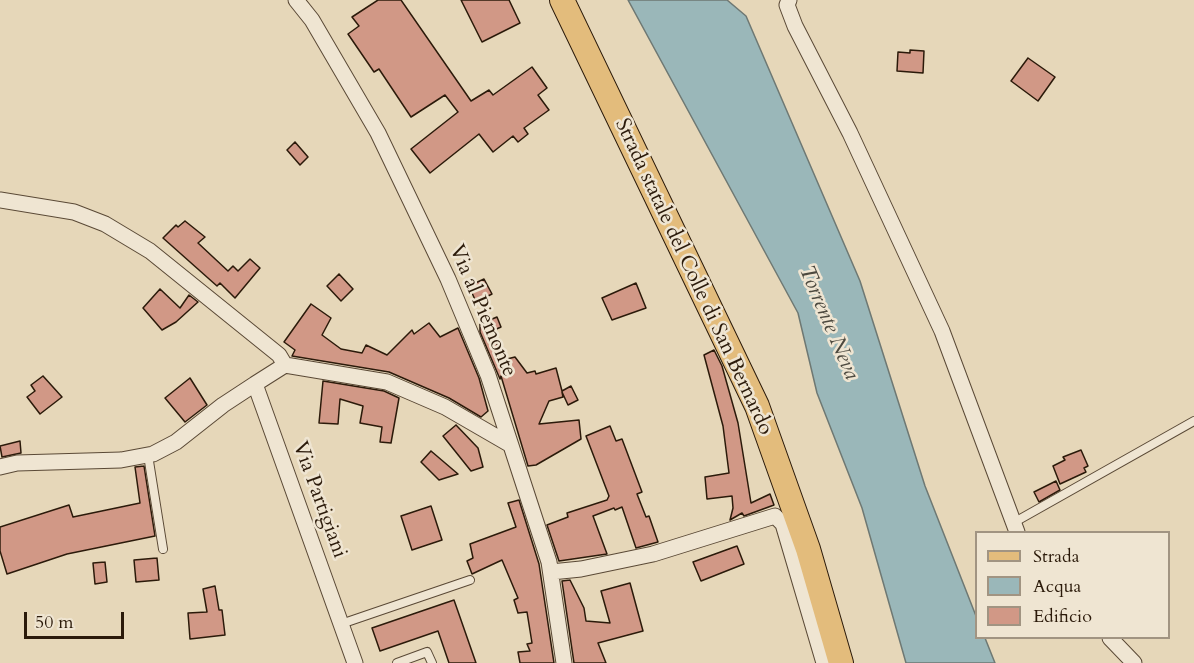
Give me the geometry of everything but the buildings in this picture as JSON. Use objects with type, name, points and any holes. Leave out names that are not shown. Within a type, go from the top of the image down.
[{"type":"main road","name":"Strada statale del Colle di San Bernardo","points":[[561,0],[757,406],[808,549],[841,663]]},
{"type":"street","name":"Via al Piemonte","points":[[296,0],[312,20],[378,133],[448,279],[483,365],[551,572],[564,663]]},
{"type":"street","points":[[789,0],[788,5],[795,26],[850,133],[942,331],[1015,528]]},
{"type":"street","points":[[0,200],[74,212],[105,224],[150,251],[279,355],[285,364]]},
{"type":"street","points":[[0,467],[17,463],[121,460],[148,455],[176,442],[223,405],[285,364],[387,382],[445,407],[509,444]]},
{"type":"street","name":"Via Partigiani","points":[[255,384],[355,663]]},
{"type":"street","points":[[551,572],[581,569],[653,554],[775,516],[783,524],[824,663]]},
{"type":"street","points":[[1111,639],[1134,663]]},
{"type":"lane","points":[[1015,528],[1194,421]]},
{"type":"lane","points":[[148,455],[163,549]]},
{"type":"lane","points":[[341,624],[470,580]]},
{"type":"lane","points":[[397,663],[427,652],[432,663]]},
{"type":"water","name":"Torrente Neva","points":[[628,0],[727,0],[746,16],[860,281],[925,486],[975,613],[975,639],[985,639],[995,663],[906,663],[862,508],[817,393],[798,313]]}]
